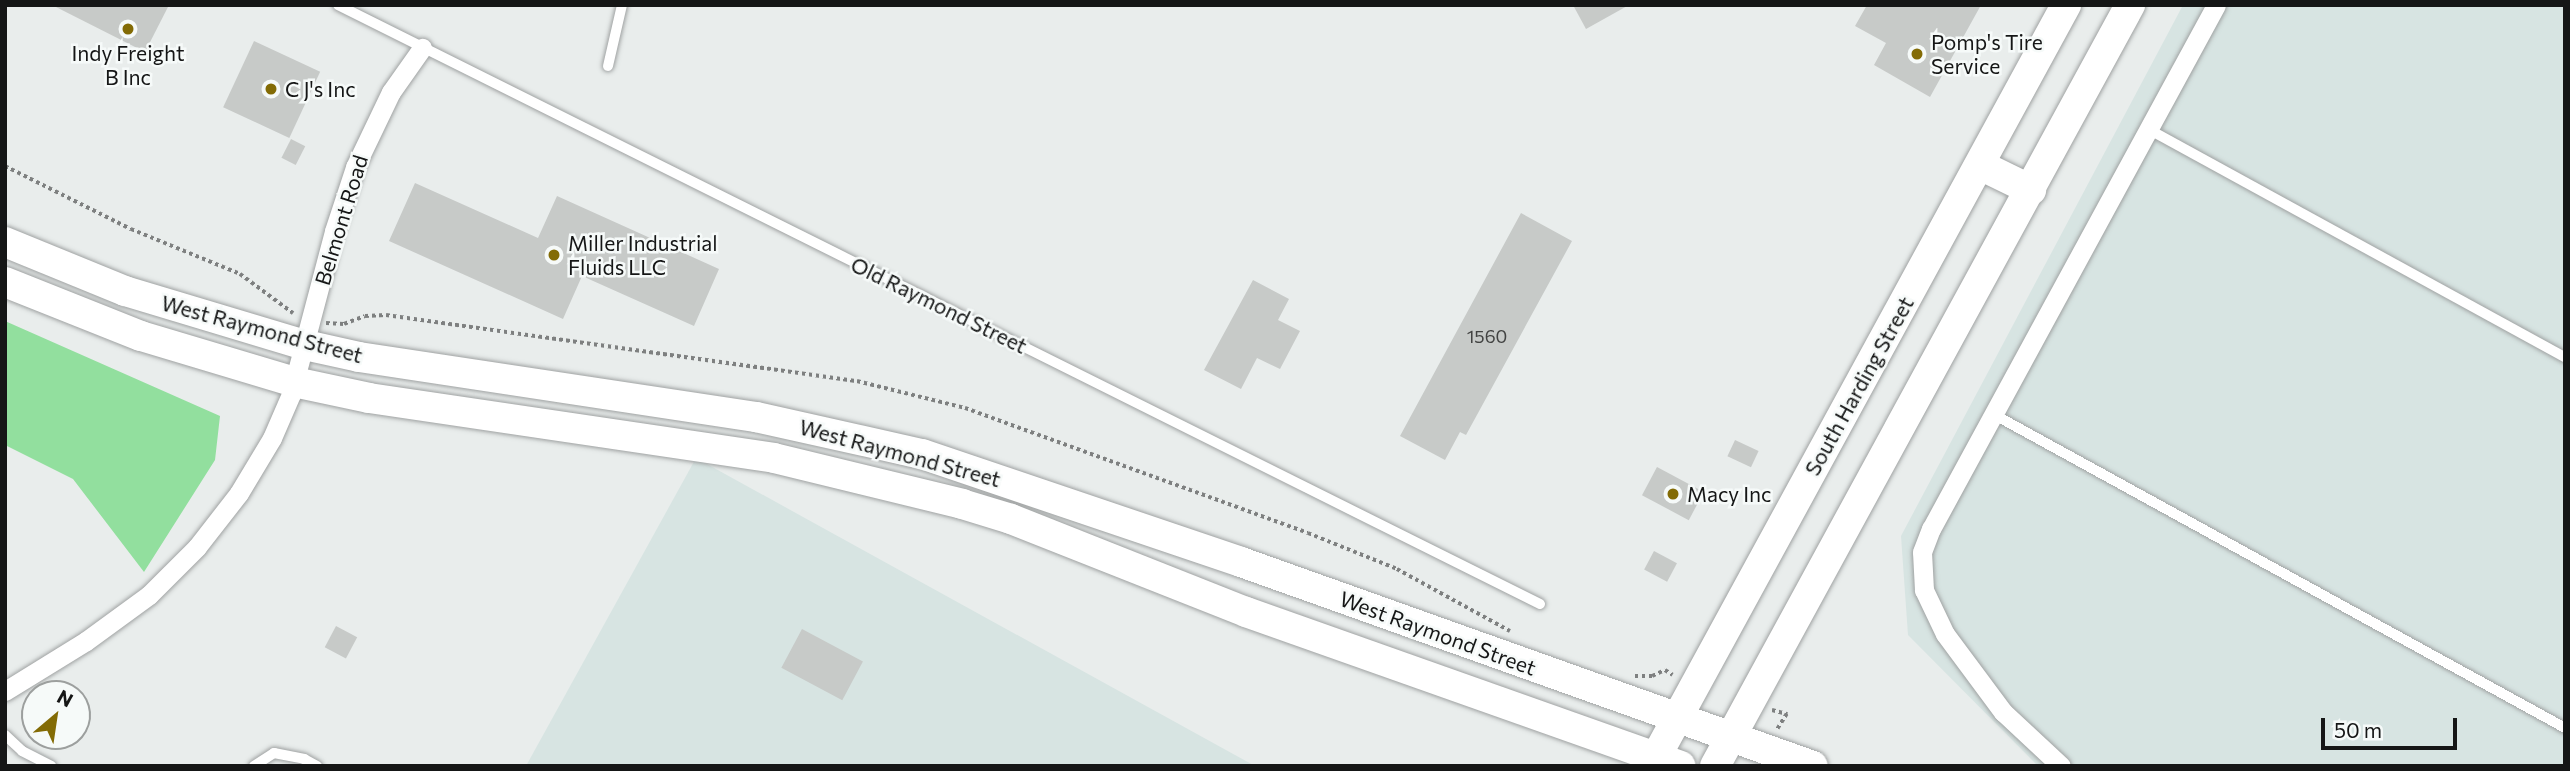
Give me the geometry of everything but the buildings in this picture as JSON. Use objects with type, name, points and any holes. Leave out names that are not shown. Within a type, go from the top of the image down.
[{"type":"main road","name":"South Harding Street","points":[[1663,763],[1677,717],[2066,5]]},
{"type":"main road","points":[[1715,766],[2130,5]]},
{"type":"main road","points":[[1980,165],[2031,190]]},
{"type":"main road","name":"West Raymond Street","points":[[5,242],[300,364],[369,398],[774,458],[962,504],[1011,519],[1246,612],[1663,763]]},
{"type":"main road","name":"West Raymond Street","points":[[5,282],[141,336],[300,364],[372,359],[756,417],[922,454],[1241,562],[1813,766]]},
{"type":"street","points":[[2061,766],[2022,733],[1968,669],[1932,611],[1921,576],[1926,541],[2216,5]]},
{"type":"street","name":"Belmont Road","points":[[5,691],[123,616],[192,553],[229,507],[257,464],[278,424],[300,364],[336,223],[355,167],[391,92],[422,48]]},
{"type":"lane","name":"Old Raymond Street","points":[[338,5],[1540,604]]},
{"type":"lane","points":[[608,66],[622,5]]},
{"type":"lane","points":[[2150,130],[2565,357]]},
{"type":"lane","points":[[1993,414],[2565,728]]},
{"type":"lane","points":[[5,735],[22,751],[51,766]]},
{"type":"lane","points":[[254,766],[274,753],[304,759],[317,766]]},
{"type":"shaded area","points":[[2183,5],[2565,5],[2565,766],[2038,766],[1908,635],[1901,536]]},
{"type":"shaded area","points":[[696,458],[1255,766],[526,766]]},
{"type":"green space","points":[[5,321],[220,416],[215,460],[144,572],[73,479],[5,445]]},
{"type":"place","name":"Indy Freight B Inc","points":[[128,29]]},
{"type":"place","name":"Pomp's Tire Service","points":[[1917,54]]},
{"type":"place","name":"C J's Inc","points":[[271,89]]},
{"type":"place","name":"Miller Industrial Fluids LLC","points":[[554,255]]},
{"type":"place","name":"Macy Inc","points":[[1673,494]]}]
